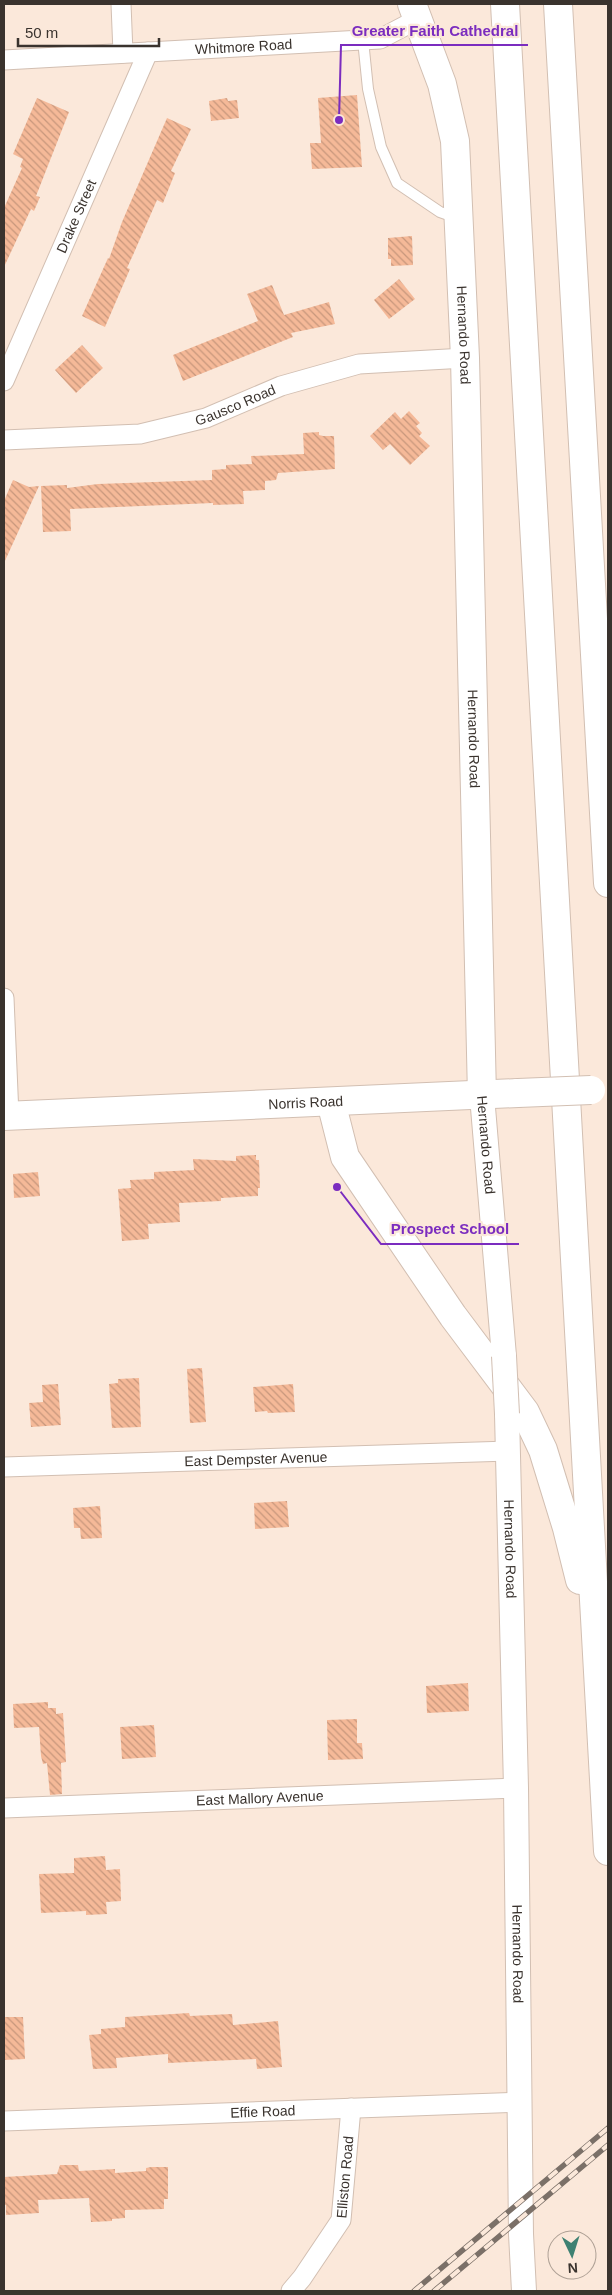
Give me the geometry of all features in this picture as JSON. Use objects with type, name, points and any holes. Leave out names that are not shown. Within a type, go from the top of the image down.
[{"type":"main road","points":[[505,4],[608,1851]]},
{"type":"main road","points":[[558,4],[608,883]]},
{"type":"main road","name":"Hernando Road","points":[[415,11],[442,84],[455,141],[465,358],[482,1096]]},
{"type":"main road","points":[[588,510],[608,600]]},
{"type":"main road","name":"Norris Road","points":[[7,1116],[608,1089]]},
{"type":"main road","points":[[331,1102],[345,1157],[453,1316],[525,1412],[543,1450],[567,1528],[596,1643]]},
{"type":"street","points":[[121,4],[123,53]]},
{"type":"street","name":"Whitmore Road","points":[[4,60],[380,39],[415,11]]},
{"type":"street","name":"Drake Street","points":[[4,380],[148,52]]},
{"type":"street","name":"Gausco Road","points":[[4,440],[140,434],[206,418],[281,386],[359,364],[465,358]]},
{"type":"street","points":[[4,998],[7,1116]]},
{"type":"street","name":"Hernando Road","points":[[482,1096],[504,1356],[509,1451],[521,2102],[521,2234],[524,2291]]},
{"type":"street","name":"East Dempster Avenue","points":[[4,1467],[509,1451]]},
{"type":"street","name":"East Mallory Avenue","points":[[4,1808],[516,1788]]},
{"type":"street","name":"Effie Road","points":[[4,2121],[521,2102]]},
{"type":"street","name":"Elliston Road","points":[[291,2291],[302,2278],[341,2220],[351,2108]]},
{"type":"lane","points":[[363,40],[368,89],[381,147],[397,183],[440,212],[458,219]]},
{"type":"building","points":[[357,95],[362,167],[312,169],[310,143],[321,143],[318,98]]},
{"type":"building","points":[[37,98],[69,112],[36,196],[40,197],[34,211],[31,209],[4,267],[4,208],[22,168],[20,167],[23,159],[13,154]]},
{"type":"building","points":[[227,98],[228,101],[237,100],[239,118],[211,121],[209,101]]},
{"type":"building","points":[[167,118],[191,129],[171,171],[175,173],[163,203],[157,200],[127,268],[130,269],[105,327],[82,316],[109,259],[122,222]]},
{"type":"building","points":[[412,236],[413,265],[391,266],[391,259],[388,259],[388,238]]},
{"type":"building","points":[[399,279],[415,299],[389,319],[374,300]]},
{"type":"building","points":[[272,285],[284,315],[329,302],[335,324],[291,333],[293,337],[183,381],[173,355],[258,321],[247,294]]},
{"type":"building","points":[[82,345],[103,368],[76,393],[55,370]]},
{"type":"building","points":[[409,411],[420,423],[416,426],[422,433],[419,436],[430,446],[410,465],[390,444],[383,450],[370,436],[395,412],[401,419]]},
{"type":"building","points":[[319,432],[319,435],[334,436],[335,469],[278,473],[276,480],[265,481],[265,490],[243,491],[244,504],[213,505],[213,503],[70,509],[71,531],[43,532],[41,486],[67,485],[67,488],[98,484],[212,480],[212,470],[226,469],[226,465],[252,464],[251,456],[304,454],[303,433]]},
{"type":"building","points":[[13,480],[29,487],[39,486],[4,563],[4,501]]},
{"type":"building","points":[[256,1155],[256,1160],[259,1160],[260,1188],[258,1188],[258,1196],[221,1198],[221,1201],[179,1203],[180,1222],[148,1224],[149,1239],[122,1241],[118,1189],[131,1188],[130,1180],[154,1179],[154,1172],[194,1170],[193,1159],[236,1161],[236,1156]]},
{"type":"building","points":[[38,1172],[40,1196],[14,1198],[13,1174]]},
{"type":"building","points":[[202,1368],[206,1422],[190,1423],[187,1369]]},
{"type":"building","points":[[139,1378],[141,1427],[112,1428],[109,1384],[118,1383],[118,1379]]},
{"type":"building","points":[[58,1384],[61,1425],[31,1427],[29,1403],[43,1402],[42,1385]]},
{"type":"building","points":[[293,1384],[295,1412],[255,1412],[253,1387]]},
{"type":"building","points":[[287,1501],[289,1527],[255,1529],[254,1503]]},
{"type":"building","points":[[100,1506],[102,1538],[81,1539],[80,1528],[74,1528],[73,1508]]},
{"type":"building","points":[[468,1683],[469,1711],[427,1713],[426,1686]]},
{"type":"building","points":[[48,1702],[48,1708],[56,1708],[56,1714],[63,1713],[66,1762],[61,1763],[62,1794],[50,1795],[47,1763],[43,1764],[41,1756],[39,1727],[14,1728],[13,1704]]},
{"type":"building","points":[[357,1719],[357,1743],[362,1743],[363,1759],[328,1760],[327,1720]]},
{"type":"building","points":[[154,1725],[156,1757],[122,1759],[120,1727]]},
{"type":"building","points":[[105,1856],[106,1870],[120,1869],[121,1901],[106,1902],[107,1914],[86,1915],[86,1911],[41,1913],[39,1874],[74,1873],[74,1858]]},
{"type":"building","points":[[189,2013],[190,2016],[232,2014],[233,2025],[278,2021],[282,2067],[257,2069],[256,2059],[168,2063],[168,2054],[116,2058],[117,2068],[93,2069],[89,2035],[101,2034],[101,2029],[125,2027],[125,2017]]},
{"type":"building","points":[[4,2017],[23,2017],[25,2059],[4,2060]]},
{"type":"building","points":[[60,2165],[78,2165],[79,2171],[115,2169],[115,2173],[146,2171],[146,2168],[151,2167],[168,2167],[168,2199],[164,2199],[164,2209],[125,2210],[125,2218],[112,2219],[112,2221],[91,2222],[89,2198],[38,2200],[39,2213],[6,2215],[4,2177],[57,2174]]},
{"type":"railway","points":[[414,2291],[608,2128]]},
{"type":"railway","points":[[434,2291],[608,2145]]},
{"type":"place","name":"Greater Faith Cathedral","points":[[339,120]]},
{"type":"place","name":"Prospect School","points":[[337,1187]]}]
